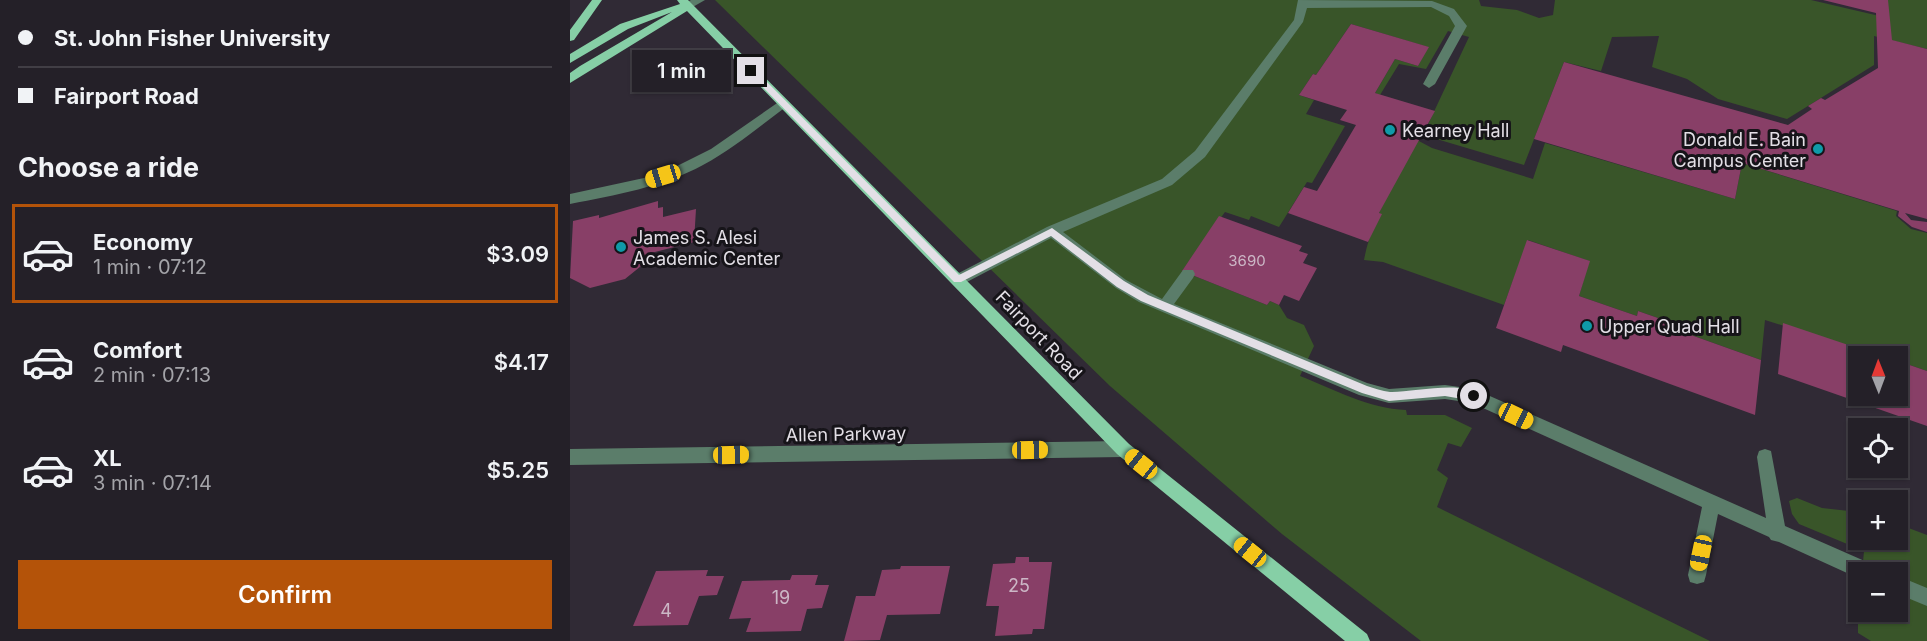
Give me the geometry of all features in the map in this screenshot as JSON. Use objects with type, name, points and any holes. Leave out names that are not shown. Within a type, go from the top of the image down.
[{"type":"main road","points":[[570,38],[597,0]]},
{"type":"main road","points":[[570,59],[584,49],[657,11],[684,3]]},
{"type":"main road","points":[[570,79],[586,66],[666,23],[684,3]]},
{"type":"main road","name":"Fairport Road","points":[[684,3],[1123,449],[1360,641]]},
{"type":"street","points":[[684,3],[700,0]]},
{"type":"street","points":[[958,280],[1052,231],[1167,182],[1184,169],[1200,154],[1299,20],[1303,2],[1432,4],[1449,9],[1461,26],[1429,84]]},
{"type":"street","points":[[570,199],[626,188],[654,179],[714,153],[783,103]]},
{"type":"street","points":[[1052,231],[1120,284],[1164,307],[1365,390],[1389,396],[1445,392],[1474,396],[1848,564]]},
{"type":"street","points":[[1164,307],[1188,274]]},
{"type":"street","name":"Allen Parkway","points":[[570,457],[1123,449]]},
{"type":"street","points":[[1765,457],[1777,534]]},
{"type":"street","points":[[1697,575],[1711,504]]},
{"type":"street","points":[[1908,589],[1927,597]]},
{"type":"green space","points":[[715,0],[1479,0],[1481,6],[1517,10],[1539,18],[1553,15],[1555,0],[1811,0],[1888,18],[1888,0],[1927,0],[1927,49],[1874,36],[1874,65],[1787,119],[1718,99],[1687,79],[1652,67],[1659,36],[1612,37],[1601,71],[1564,62],[1524,165],[1423,135],[1469,37],[1448,31],[1426,69],[1399,64],[1380,95],[1375,93],[1395,59],[1418,66],[1428,47],[1351,24],[1316,75],[1313,74],[1299,95],[1314,100],[1306,114],[1345,126],[1312,183],[1307,182],[1279,227],[1251,216],[1249,220],[1225,212],[1182,271],[1267,305],[1270,301],[1279,305],[1287,318],[1304,325],[1314,346],[1300,376],[1365,402],[1406,410],[1407,415],[1445,415],[1472,428],[1461,447],[1448,443],[1437,470],[1448,478],[1437,507],[1710,641],[1421,641],[1282,534],[1110,386]]},
{"type":"green space","points":[[1417,140],[1432,148],[1533,179],[1545,143],[1735,199],[1742,163],[1897,211],[1896,216],[1911,229],[1927,233],[1927,371],[1908,364],[1908,346],[1849,346],[1765,320],[1761,360],[1677,330],[1678,325],[1638,311],[1637,316],[1579,296],[1589,261],[1528,240],[1504,305],[1383,262],[1364,260],[1379,213]]},
{"type":"green space","points":[[1797,498],[1822,508],[1848,511],[1848,544],[1799,524],[1792,514],[1789,501]]},
{"type":"green space","points":[[1908,528],[1927,535],[1927,641],[1871,641],[1858,633],[1858,622],[1908,622],[1908,562],[1863,562],[1864,551],[1862,550],[1908,550]]},
{"type":"building","points":[[1823,0],[1888,0],[1892,40],[1927,49],[1927,219],[1905,213],[1911,220],[1927,222],[1927,232],[1912,227],[1898,216],[1899,211],[1742,163],[1735,199],[1534,139],[1564,62],[1788,125],[1812,109],[1808,106],[1821,98],[1825,100],[1878,68],[1876,13]]},
{"type":"building","name":"Kearney Hall","points":[[1351,24],[1429,47],[1418,66],[1395,59],[1375,93],[1435,111],[1379,213],[1382,214],[1368,242],[1288,213],[1304,187],[1317,191],[1356,125],[1340,120],[1347,110],[1299,95],[1313,74],[1316,75]]},
{"type":"building","name":"James S. Alesi Academic Center","points":[[658,201],[658,208],[663,207],[663,217],[696,209],[694,242],[651,253],[651,258],[625,279],[590,288],[570,278],[573,221],[599,215],[599,218]]},
{"type":"building","points":[[1219,216],[1302,246],[1299,251],[1308,254],[1303,263],[1317,268],[1299,301],[1284,295],[1279,305],[1270,301],[1267,305],[1182,271]]},
{"type":"building","name":"Upper Quad Hall","points":[[1527,240],[1590,261],[1579,296],[1637,316],[1638,311],[1678,325],[1677,330],[1761,360],[1755,415],[1563,345],[1561,352],[1496,328]]},
{"type":"building","points":[[1783,323],[1851,346],[1848,346],[1848,398],[1778,374]]},
{"type":"building","points":[[1908,364],[1927,371],[1927,426],[1870,406],[1908,406]]},
{"type":"building","points":[[1016,557],[1029,557],[1029,562],[1052,562],[1044,629],[1033,629],[1032,634],[995,636],[999,606],[986,606],[993,564],[1015,563]]},
{"type":"building","points":[[901,566],[950,566],[940,614],[887,615],[880,640],[844,641],[856,596],[875,596],[882,570],[900,569]]},
{"type":"building","points":[[708,570],[706,576],[724,576],[717,595],[699,596],[688,625],[633,626],[656,571]]},
{"type":"building","points":[[792,575],[818,575],[815,585],[829,585],[822,608],[807,609],[801,631],[746,632],[751,618],[729,619],[742,581],[790,580]]},
{"type":"place","name":"Kearney Hall","points":[[1390,130]]},
{"type":"place","name":"Donald E. Bain Campus Center","points":[[1818,149]]},
{"type":"place","name":"James S. Alesi Academic Center","points":[[621,247]]},
{"type":"place","name":"Upper Quad Hall","points":[[1587,326]]},
{"type":"route","points":[[751,71],[958,280],[1052,231],[1120,284],[1144,298],[1365,390],[1389,396],[1445,392],[1474,396]]}]
